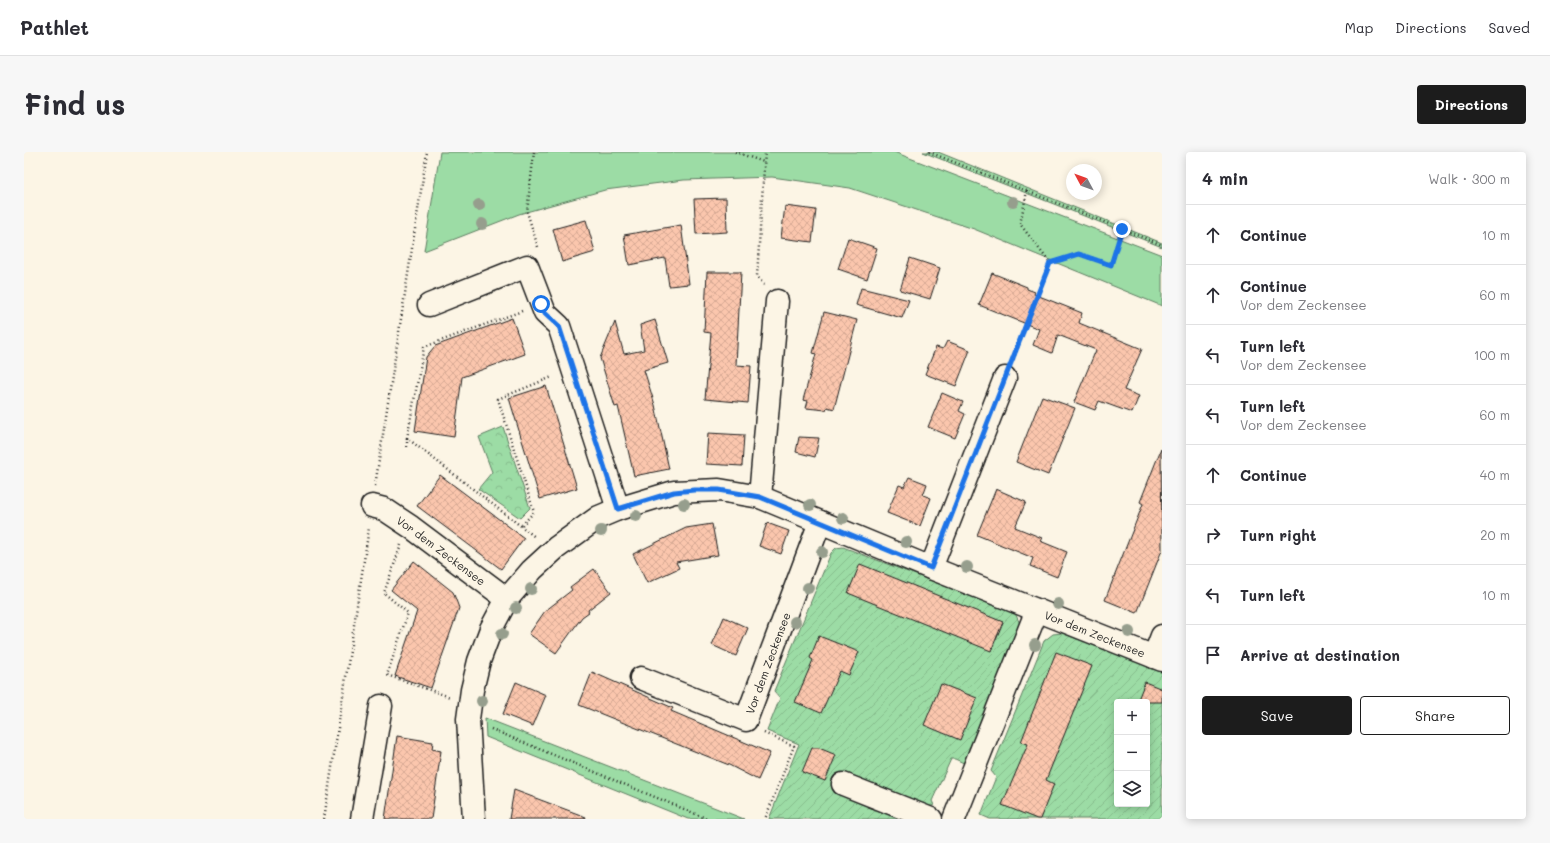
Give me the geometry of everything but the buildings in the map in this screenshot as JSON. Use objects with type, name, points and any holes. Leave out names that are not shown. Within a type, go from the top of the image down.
[{"type":"street","points":[[429,305],[527,266],[545,313],[559,326],[618,509]]},
{"type":"street","points":[[760,497],[777,301]]},
{"type":"street","points":[[931,568],[1005,378]]},
{"type":"street","name":"Vor dem Zeckensee","points":[[474,819],[469,711],[479,661],[491,630],[507,599],[532,570],[549,554],[598,517],[618,509],[674,492],[719,490],[760,497],[931,568],[1158,658],[1162,636]]},
{"type":"street","name":"Vor dem Zeckensee","points":[[372,506],[384,510],[411,527],[507,599]]},
{"type":"street","name":"Vor dem Zeckensee","points":[[641,678],[749,712],[820,522]]},
{"type":"street","name":"Vor dem Zeckensee","points":[[954,819],[1037,610]]},
{"type":"street","points":[[362,819],[381,706]]},
{"type":"street","points":[[844,784],[931,819]]},
{"type":"path","points":[[324,819],[427,152]]},
{"type":"path","points":[[534,152],[527,212],[538,248]]},
{"type":"path","points":[[734,152],[764,162]]},
{"type":"path","points":[[765,152],[757,276],[777,301]]},
{"type":"path","points":[[929,152],[1162,245]]},
{"type":"path","points":[[1027,191],[1020,224],[1050,263]]},
{"type":"path","points":[[1050,263],[1079,254],[1111,265],[1122,229]]},
{"type":"path","points":[[1005,378],[1050,263]]},
{"type":"path","points":[[407,449],[407,438],[424,347],[541,304]]},
{"type":"path","points":[[522,525],[534,512],[498,399],[549,378]]},
{"type":"path","points":[[407,438],[531,532],[549,554]]},
{"type":"path","points":[[411,527],[397,553],[384,593],[408,613],[387,675],[708,819]]},
{"type":"path","points":[[749,712],[766,734],[794,746],[765,819]]},
{"type":"green space","points":[[440,152],[894,152],[1162,255],[1162,306],[974,229],[850,188],[772,177],[684,180],[605,190],[519,214],[424,251]]},
{"type":"green space","points":[[923,152],[938,152],[1162,243],[1162,247]]},
{"type":"green space","points":[[503,427],[530,508],[520,518],[478,489],[492,472],[479,437]]},
{"type":"green space","points":[[843,547],[1015,613],[1021,626],[966,764],[955,759],[951,759],[932,801],[934,805],[905,819],[769,819],[799,744],[767,731],[780,698],[774,691],[831,553],[836,548]]},
{"type":"green space","points":[[1062,633],[1162,672],[1162,819],[990,819],[981,815],[996,777],[991,771],[1044,641],[1053,634]]},
{"type":"green space","points":[[485,718],[744,819],[688,819],[486,737]]},
{"type":"route","points":[[541,304],[545,313],[559,326],[618,509],[674,492],[719,490],[739,493],[777,502],[820,522],[931,568],[1050,263],[1079,254],[1111,265],[1122,229]]}]
